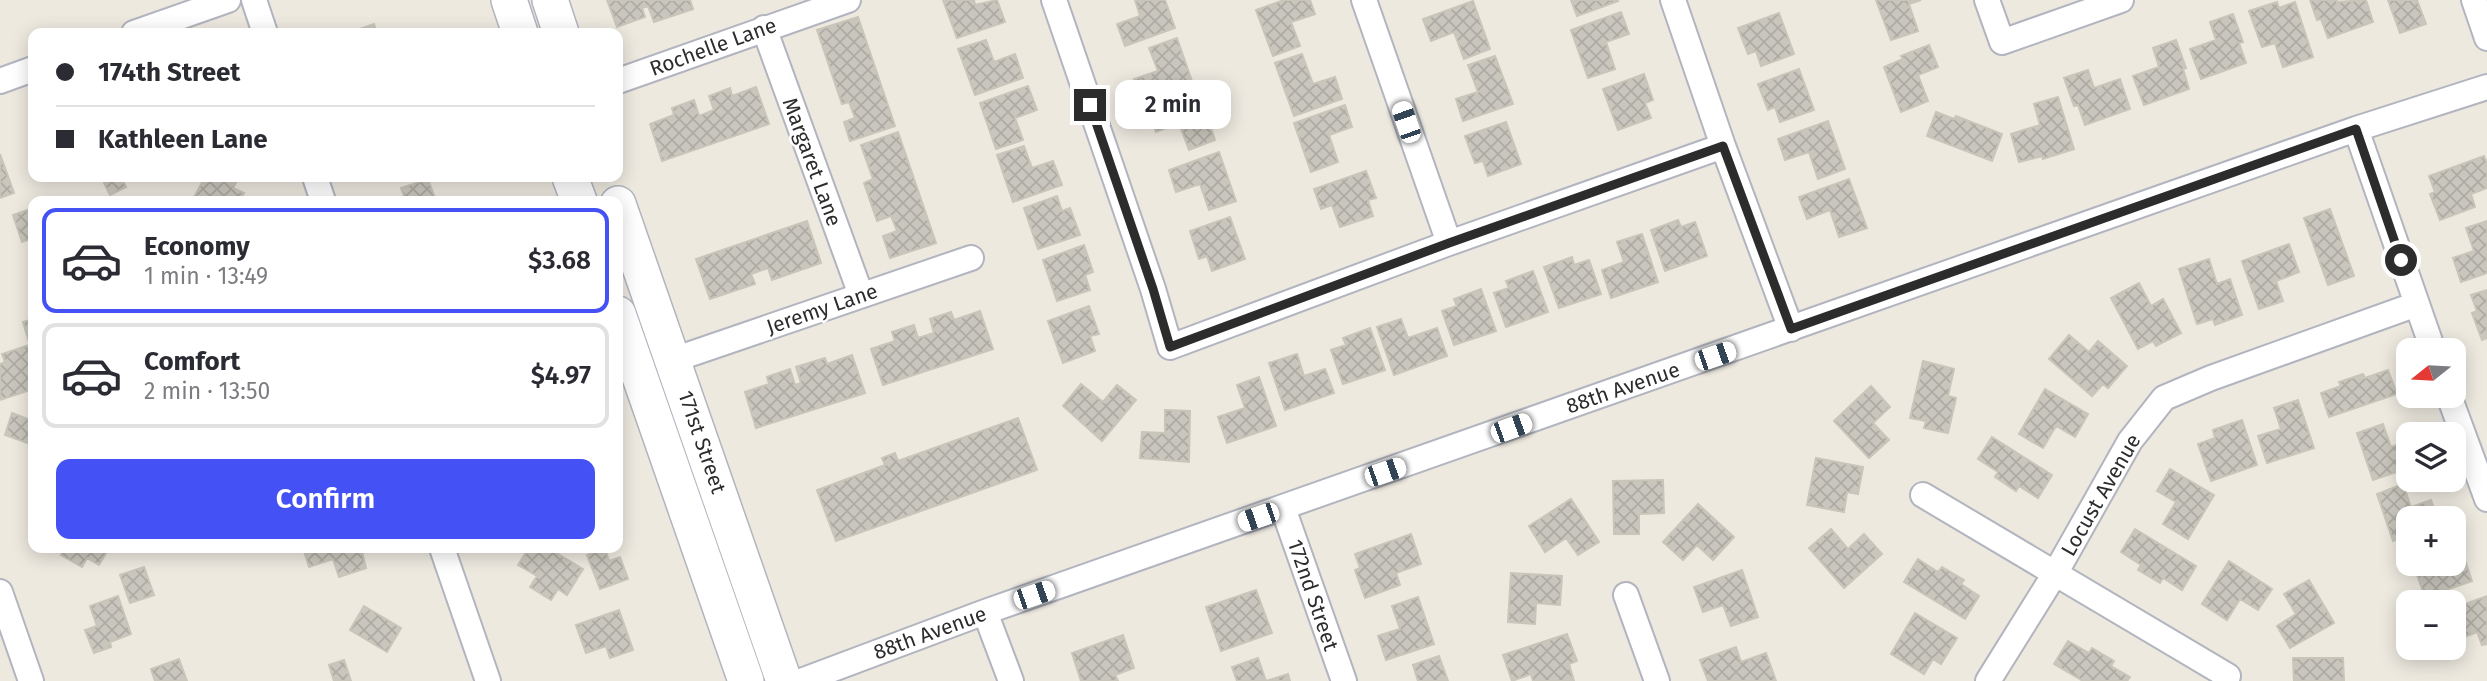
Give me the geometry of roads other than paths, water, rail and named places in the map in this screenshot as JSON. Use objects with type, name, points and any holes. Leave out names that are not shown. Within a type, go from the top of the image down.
[{"type":"street","points":[[148,28],[228,0]]},
{"type":"street","points":[[254,0],[263,28]]},
{"type":"street","points":[[509,0],[518,28]]},
{"type":"street","points":[[550,0],[559,28]]},
{"type":"street","name":"Rochelle Lane","points":[[623,79],[848,0]]},
{"type":"street","points":[[1054,0],[1153,289],[1170,347],[1449,243],[1723,146]]},
{"type":"street","points":[[1364,0],[1449,243]]},
{"type":"street","points":[[1673,0],[1723,146],[1791,329]]},
{"type":"street","points":[[1987,0],[2002,42],[2121,0]]},
{"type":"street","points":[[2474,0],[2487,38]]},
{"type":"street","name":"Margaret Lane","points":[[764,28],[861,295]]},
{"type":"street","points":[[0,80],[28,71]]},
{"type":"street","name":"88th Avenue","points":[[801,681],[985,612],[2356,129],[2487,87]]},
{"type":"street","points":[[2356,129],[2429,338]]},
{"type":"street","name":"171st Street","points":[[623,219],[784,681]]},
{"type":"street","name":"Jeremy Lane","points":[[673,360],[971,258]]},
{"type":"street","name":"Locust Avenue","points":[[1988,681],[2056,572],[2130,441],[2164,398],[2211,378],[2417,304]]},
{"type":"street","name":"171st Street","points":[[623,328],[746,681]]},
{"type":"street","points":[[2453,408],[2487,499]]},
{"type":"street","points":[[1923,495],[2228,676]]},
{"type":"street","name":"172nd Street","points":[[1283,508],[1343,681]]},
{"type":"street","points":[[444,553],[488,681]]},
{"type":"street","points":[[0,592],[31,681]]},
{"type":"street","points":[[1626,595],[1657,681]]},
{"type":"street","points":[[985,612],[1011,681]]}]
